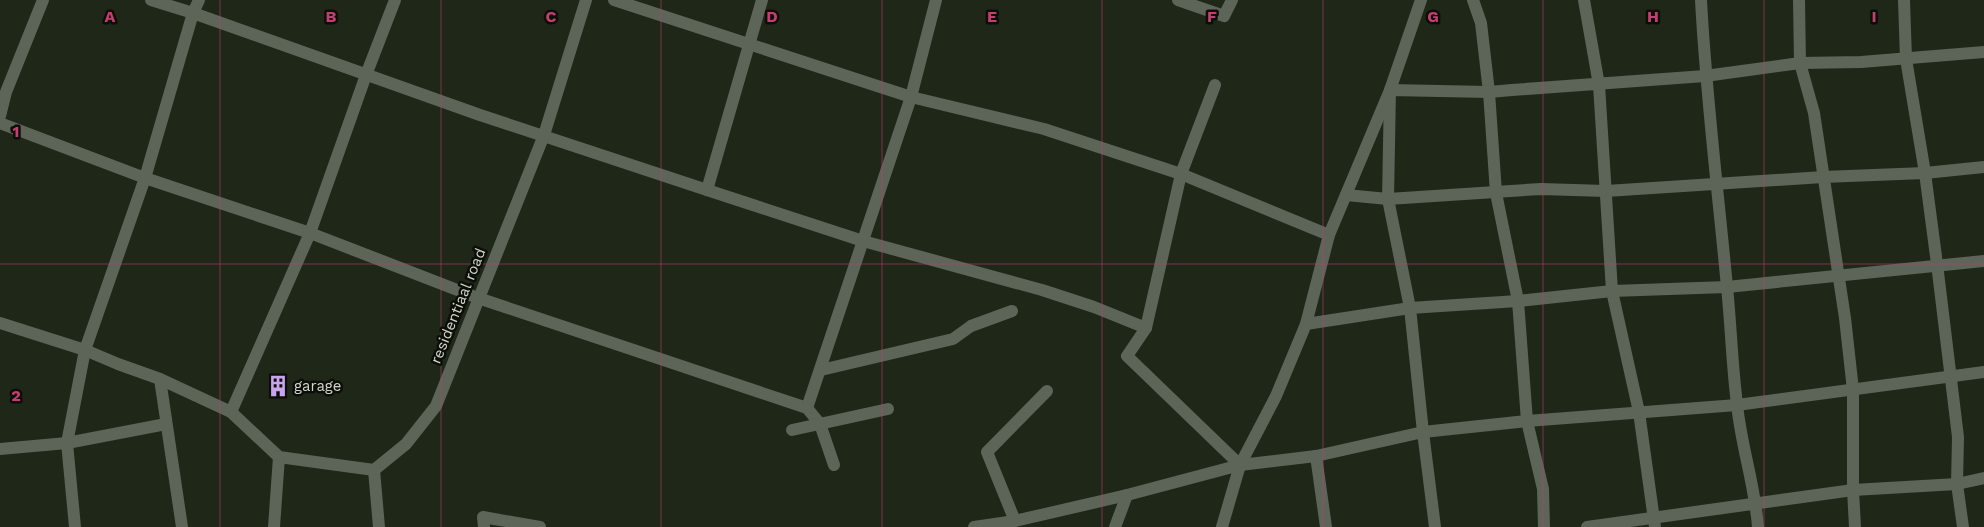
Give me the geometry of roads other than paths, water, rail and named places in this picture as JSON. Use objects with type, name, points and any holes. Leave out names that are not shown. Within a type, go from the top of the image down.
[{"type":"street","points":[[0,116],[6,92],[43,0]]},
{"type":"street","points":[[151,0],[707,190],[863,241],[1042,290],[1094,307],[1146,328]]},
{"type":"street","points":[[75,527],[67,443],[85,350],[145,178],[193,13],[199,0]]},
{"type":"street","points":[[231,412],[310,233],[366,75],[395,0]]},
{"type":"street","name":"residentiaal road","points":[[374,470],[406,444],[436,406],[544,135],[586,0]]},
{"type":"street","points":[[614,0],[911,97],[1044,129],[1181,174],[1329,235]]},
{"type":"street","points":[[707,190],[762,0]]},
{"type":"street","points":[[807,408],[911,97],[936,0]]},
{"type":"street","points":[[1178,0],[1224,16],[1232,0]]},
{"type":"street","points":[[1222,527],[1240,465],[1276,396],[1306,324],[1329,235],[1390,90],[1421,0]]},
{"type":"street","points":[[1473,0],[1481,23],[1489,92],[1496,193],[1518,301],[1527,421],[1543,489],[1544,527]]},
{"type":"street","points":[[1584,0],[1599,85],[1612,291],[1639,412],[1655,523]]},
{"type":"street","points":[[1701,0],[1705,76],[1737,405],[1756,503],[1758,527]]},
{"type":"street","points":[[1799,0],[1800,63],[1814,113],[1839,276],[1853,390],[1852,490],[1855,527]]},
{"type":"street","points":[[1904,0],[1906,59],[1938,264],[1958,437],[1957,484],[1963,527]]},
{"type":"street","points":[[1390,90],[1489,92],[1599,85],[1705,76],[1800,63],[1861,62],[1984,52]]},
{"type":"street","points":[[1215,85],[1181,174],[1146,328],[1127,356],[1240,465]]},
{"type":"street","points":[[1390,90],[1388,199],[1410,308],[1435,527]]},
{"type":"street","points":[[0,123],[145,178],[310,233],[478,298],[807,408],[820,424],[834,465]]},
{"type":"street","points":[[1346,195],[1388,199],[1541,189],[1606,191],[1823,177],[1925,173],[1984,167]]},
{"type":"street","points":[[1306,324],[1410,308],[1518,301],[1612,291],[1727,287],[1984,260]]},
{"type":"street","points":[[821,370],[953,339],[970,326],[1012,311]]},
{"type":"street","points":[[0,323],[85,350],[160,379],[231,412],[279,457],[374,470],[379,527]]},
{"type":"street","points":[[974,527],[1015,521],[1127,495],[1240,465],[1316,456],[1423,432],[1527,421],[1737,405],[1984,372]]},
{"type":"street","points":[[160,379],[182,527]]},
{"type":"street","points":[[1015,521],[987,452],[1047,391]]},
{"type":"street","points":[[792,430],[888,409]]},
{"type":"street","points":[[0,449],[67,443],[166,424]]},
{"type":"street","points":[[1316,456],[1326,527]]},
{"type":"street","points":[[274,527],[279,457]]},
{"type":"street","points":[[1587,527],[1655,523],[1756,503],[1852,490],[1957,484],[1984,478]]},
{"type":"street","points":[[1115,527],[1127,495]]},
{"type":"street","points":[[484,527],[483,517],[540,527]]},
{"type":"place","name":"garage","points":[[278,386]]}]
